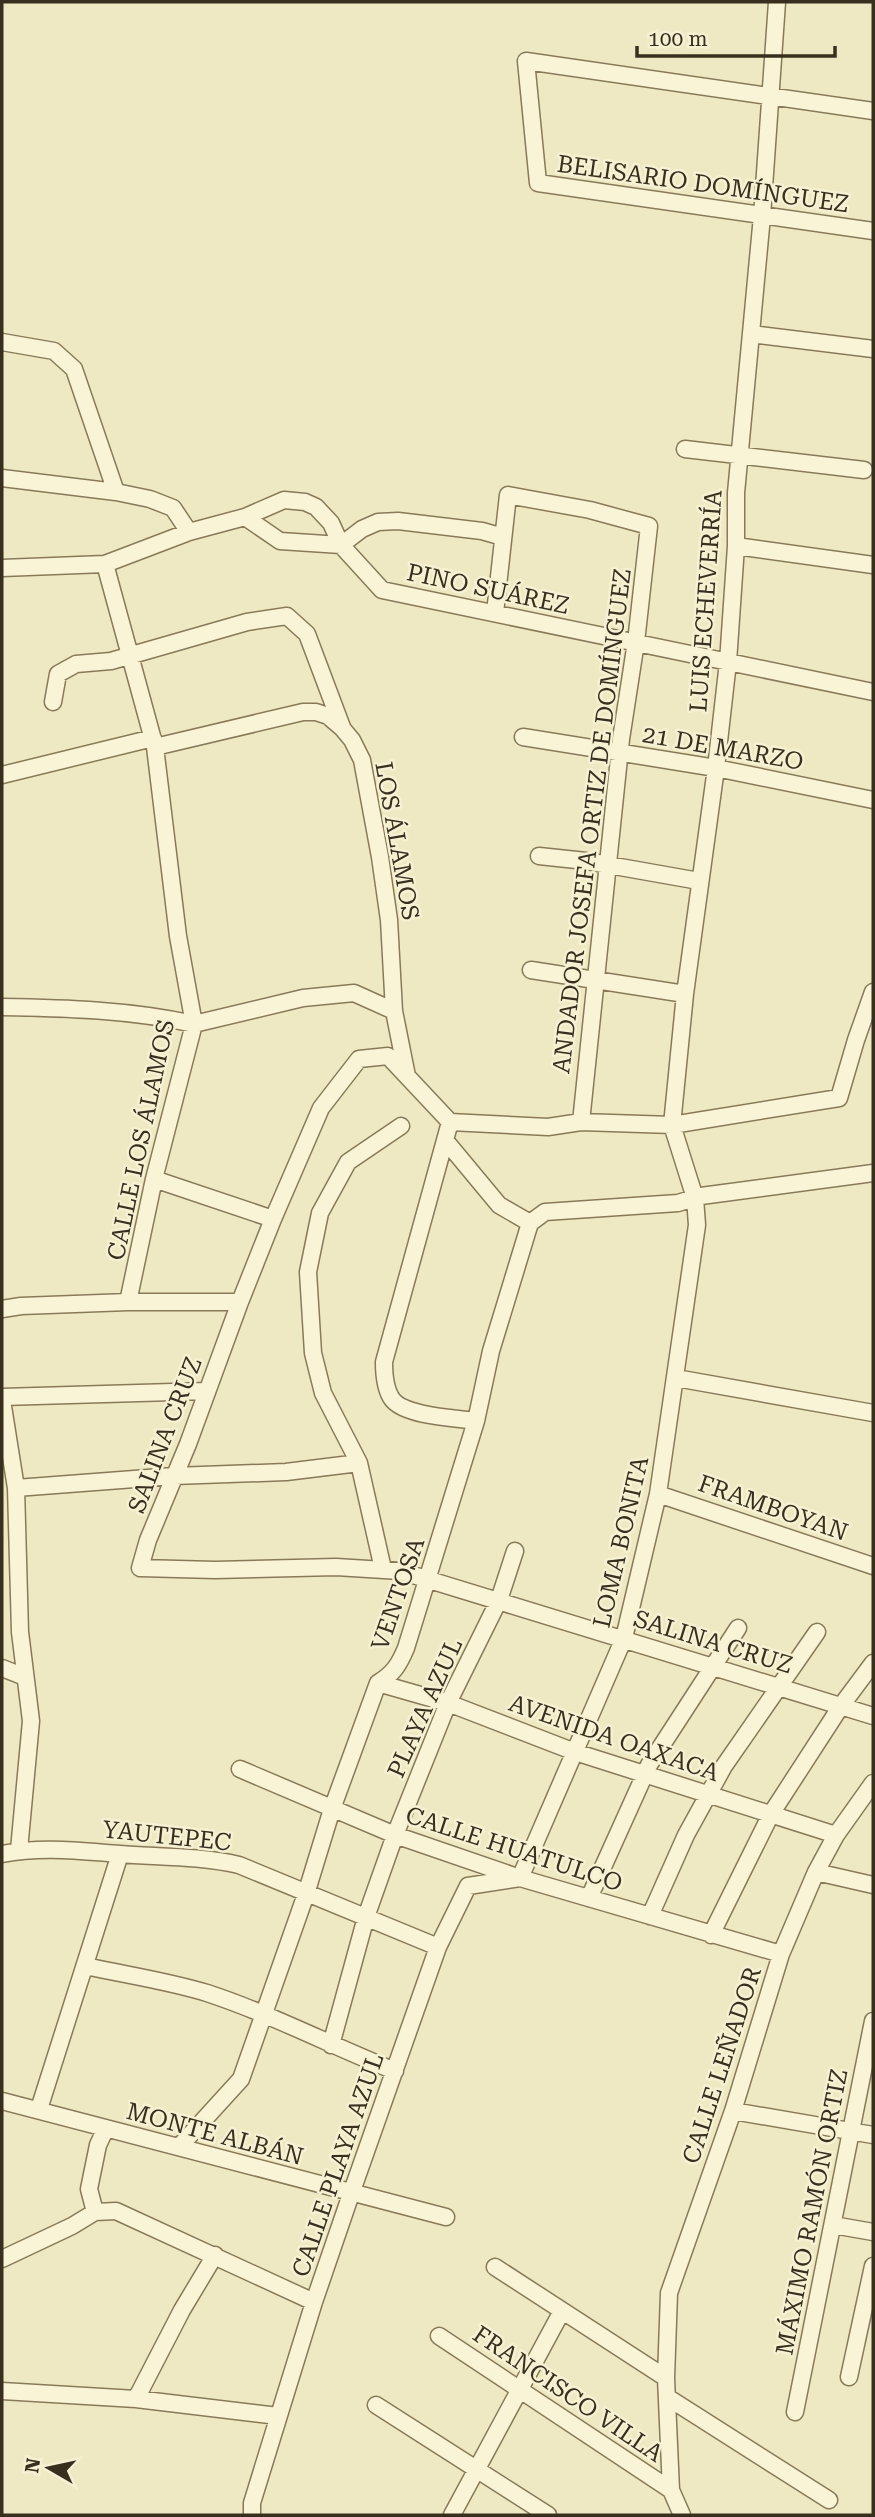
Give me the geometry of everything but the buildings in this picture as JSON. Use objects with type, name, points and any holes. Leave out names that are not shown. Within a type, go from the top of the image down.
[{"type":"street","name":"LUIS ECHEVERRÍA","points":[[695,1198],[672,1125],[685,995],[728,662],[740,456],[762,216],[777,2]]},
{"type":"street","name":"BELISARIO DOMÍNGUEZ","points":[[873,110],[526,61],[538,183],[873,231]]},
{"type":"street","points":[[751,334],[873,349]]},
{"type":"street","points":[[2,342],[54,351],[74,369],[116,492]]},
{"type":"street","points":[[685,449],[864,470]]},
{"type":"street","points":[[2,478],[116,492],[150,499],[173,508],[189,532]]},
{"type":"street","name":"ANDADOR JOSEFA ORTIZ DE DOMÍNGUEZ","points":[[503,537],[508,495],[649,526],[636,642],[619,753],[581,1122]]},
{"type":"street","points":[[2,568],[105,564],[189,532],[230,522],[284,500],[306,502],[316,507],[331,523],[341,545]]},
{"type":"street","points":[[230,522],[280,541],[341,545],[362,529],[378,522],[398,521],[482,531],[503,537],[495,613]]},
{"type":"street","name":"PINO SUÁREZ","points":[[341,545],[382,590],[873,692]]},
{"type":"street","points":[[736,546],[873,565]]},
{"type":"street","name":"CALLE LOS ÁLAMOS","points":[[105,564],[154,743],[178,936],[194,1024],[154,1179],[128,1302]]},
{"type":"street","points":[[53,702],[58,674],[76,664],[111,661],[247,622],[288,616],[307,634],[342,728]]},
{"type":"street","name":"LOS ÁLAMOS","points":[[154,743],[303,712],[328,716],[342,728],[362,760],[370,799],[389,920],[394,1011],[408,1077]]},
{"type":"street","name":"21 DE MARZO","points":[[523,737],[716,768],[873,800]]},
{"type":"street","points":[[2,775],[154,743]]},
{"type":"street","points":[[539,856],[608,864],[699,881]]},
{"type":"street","points":[[531,970],[685,995]]},
{"type":"street","points":[[408,1077],[450,1122],[548,1127],[581,1122],[672,1125],[839,1098],[873,992]]},
{"type":"street","points":[[2,1007],[88,1011],[194,1024],[303,998],[354,993],[394,1011]]},
{"type":"street","name":"SALINA CRUZ","points":[[408,1077],[388,1056],[359,1059],[321,1108],[240,1302],[148,1540],[140,1568],[383,1569],[429,1579],[873,1716]]},
{"type":"street","points":[[450,1122],[383,1362],[384,1376],[392,1399],[402,1407],[476,1421]]},
{"type":"street","points":[[383,1569],[359,1463],[323,1393],[313,1353],[308,1272],[320,1213],[348,1163],[401,1126]]},
{"type":"street","points":[[445,1140],[499,1205],[530,1223],[545,1212],[678,1203],[695,1198],[873,1173]]},
{"type":"street","points":[[154,1179],[273,1219]]},
{"type":"street","name":"LOMA BONITA","points":[[520,1878],[624,1638],[658,1494],[697,1225],[695,1198]]},
{"type":"street","name":"VENTOSA","points":[[179,2147],[241,2080],[306,1894],[332,1809],[378,1683],[400,1664],[429,1579],[476,1421],[491,1351],[530,1223]]},
{"type":"street","points":[[2,1309],[128,1302],[240,1302]]},
{"type":"street","points":[[676,1378],[873,1413]]},
{"type":"street","points":[[19,1850],[31,1721],[19,1632],[16,1489],[2,1398],[207,1391]]},
{"type":"street","points":[[16,1489],[174,1476],[286,1472],[359,1463]]},
{"type":"street","name":"FRAMBOYAN","points":[[658,1494],[873,1566]]},
{"type":"street","name":"PLAYA AZUL","points":[[331,2045],[366,1917],[395,1835],[448,1703],[499,1600],[515,1551]]},
{"type":"street","points":[[589,1898],[645,1774],[738,1628]]},
{"type":"street","points":[[650,1916],[686,1835],[724,1766],[817,1632]]},
{"type":"street","points":[[712,1935],[771,1814],[841,1706],[873,1663]]},
{"type":"street","points":[[2,1668],[25,1677]]},
{"type":"street","name":"AVENIDA OAXACA","points":[[378,1683],[448,1703],[575,1752],[836,1835]]},
{"type":"street","name":"CALLE HUATULCO","points":[[240,1769],[395,1835],[520,1878],[781,1954]]},
{"type":"street","name":"CALLE LEÑADOR","points":[[671,2490],[666,2378],[669,2293],[733,2111],[781,1954],[816,1872],[836,1835],[873,1783]]},
{"type":"street","name":"YAUTEPEC","points":[[2,1854],[19,1850],[64,1849],[211,1859],[239,1865],[438,1947]]},
{"type":"street","points":[[39,2109],[120,1854]]},
{"type":"street","points":[[816,1872],[873,1885]]},
{"type":"street","name":"CALLE PLAYA AZUL","points":[[252,2515],[252,2503],[314,2302],[438,1947],[468,1886],[520,1878]]},
{"type":"street","points":[[86,1966],[204,1992],[263,2013],[395,2071]]},
{"type":"street","name":"MÁXIMO RAMÓN ORTIZ","points":[[795,2412],[873,2028]]},
{"type":"street","name":"MONTE ALBÁN","points":[[2,2101],[446,2217]]},
{"type":"street","points":[[733,2111],[873,2135]]},
{"type":"street","points":[[94,2212],[89,2189],[98,2145],[106,2128]]},
{"type":"street","points":[[2,2259],[72,2226],[94,2212],[116,2211],[314,2302]]},
{"type":"street","points":[[833,2225],[873,2232]]},
{"type":"street","points":[[136,2399],[182,2310],[215,2255]]},
{"type":"street","points":[[849,2376],[873,2266]]},
{"type":"street","points":[[495,2267],[666,2378]]},
{"type":"street","points":[[452,2515],[562,2311]]},
{"type":"street","name":"FRANCISCO VILLA","points":[[439,2336],[671,2490]]},
{"type":"street","points":[[2,2390],[136,2399],[278,2416]]},
{"type":"street","points":[[667,2397],[829,2500]]},
{"type":"street","points":[[376,2405],[548,2515]]},
{"type":"street","points":[[671,2490],[682,2515]]}]
